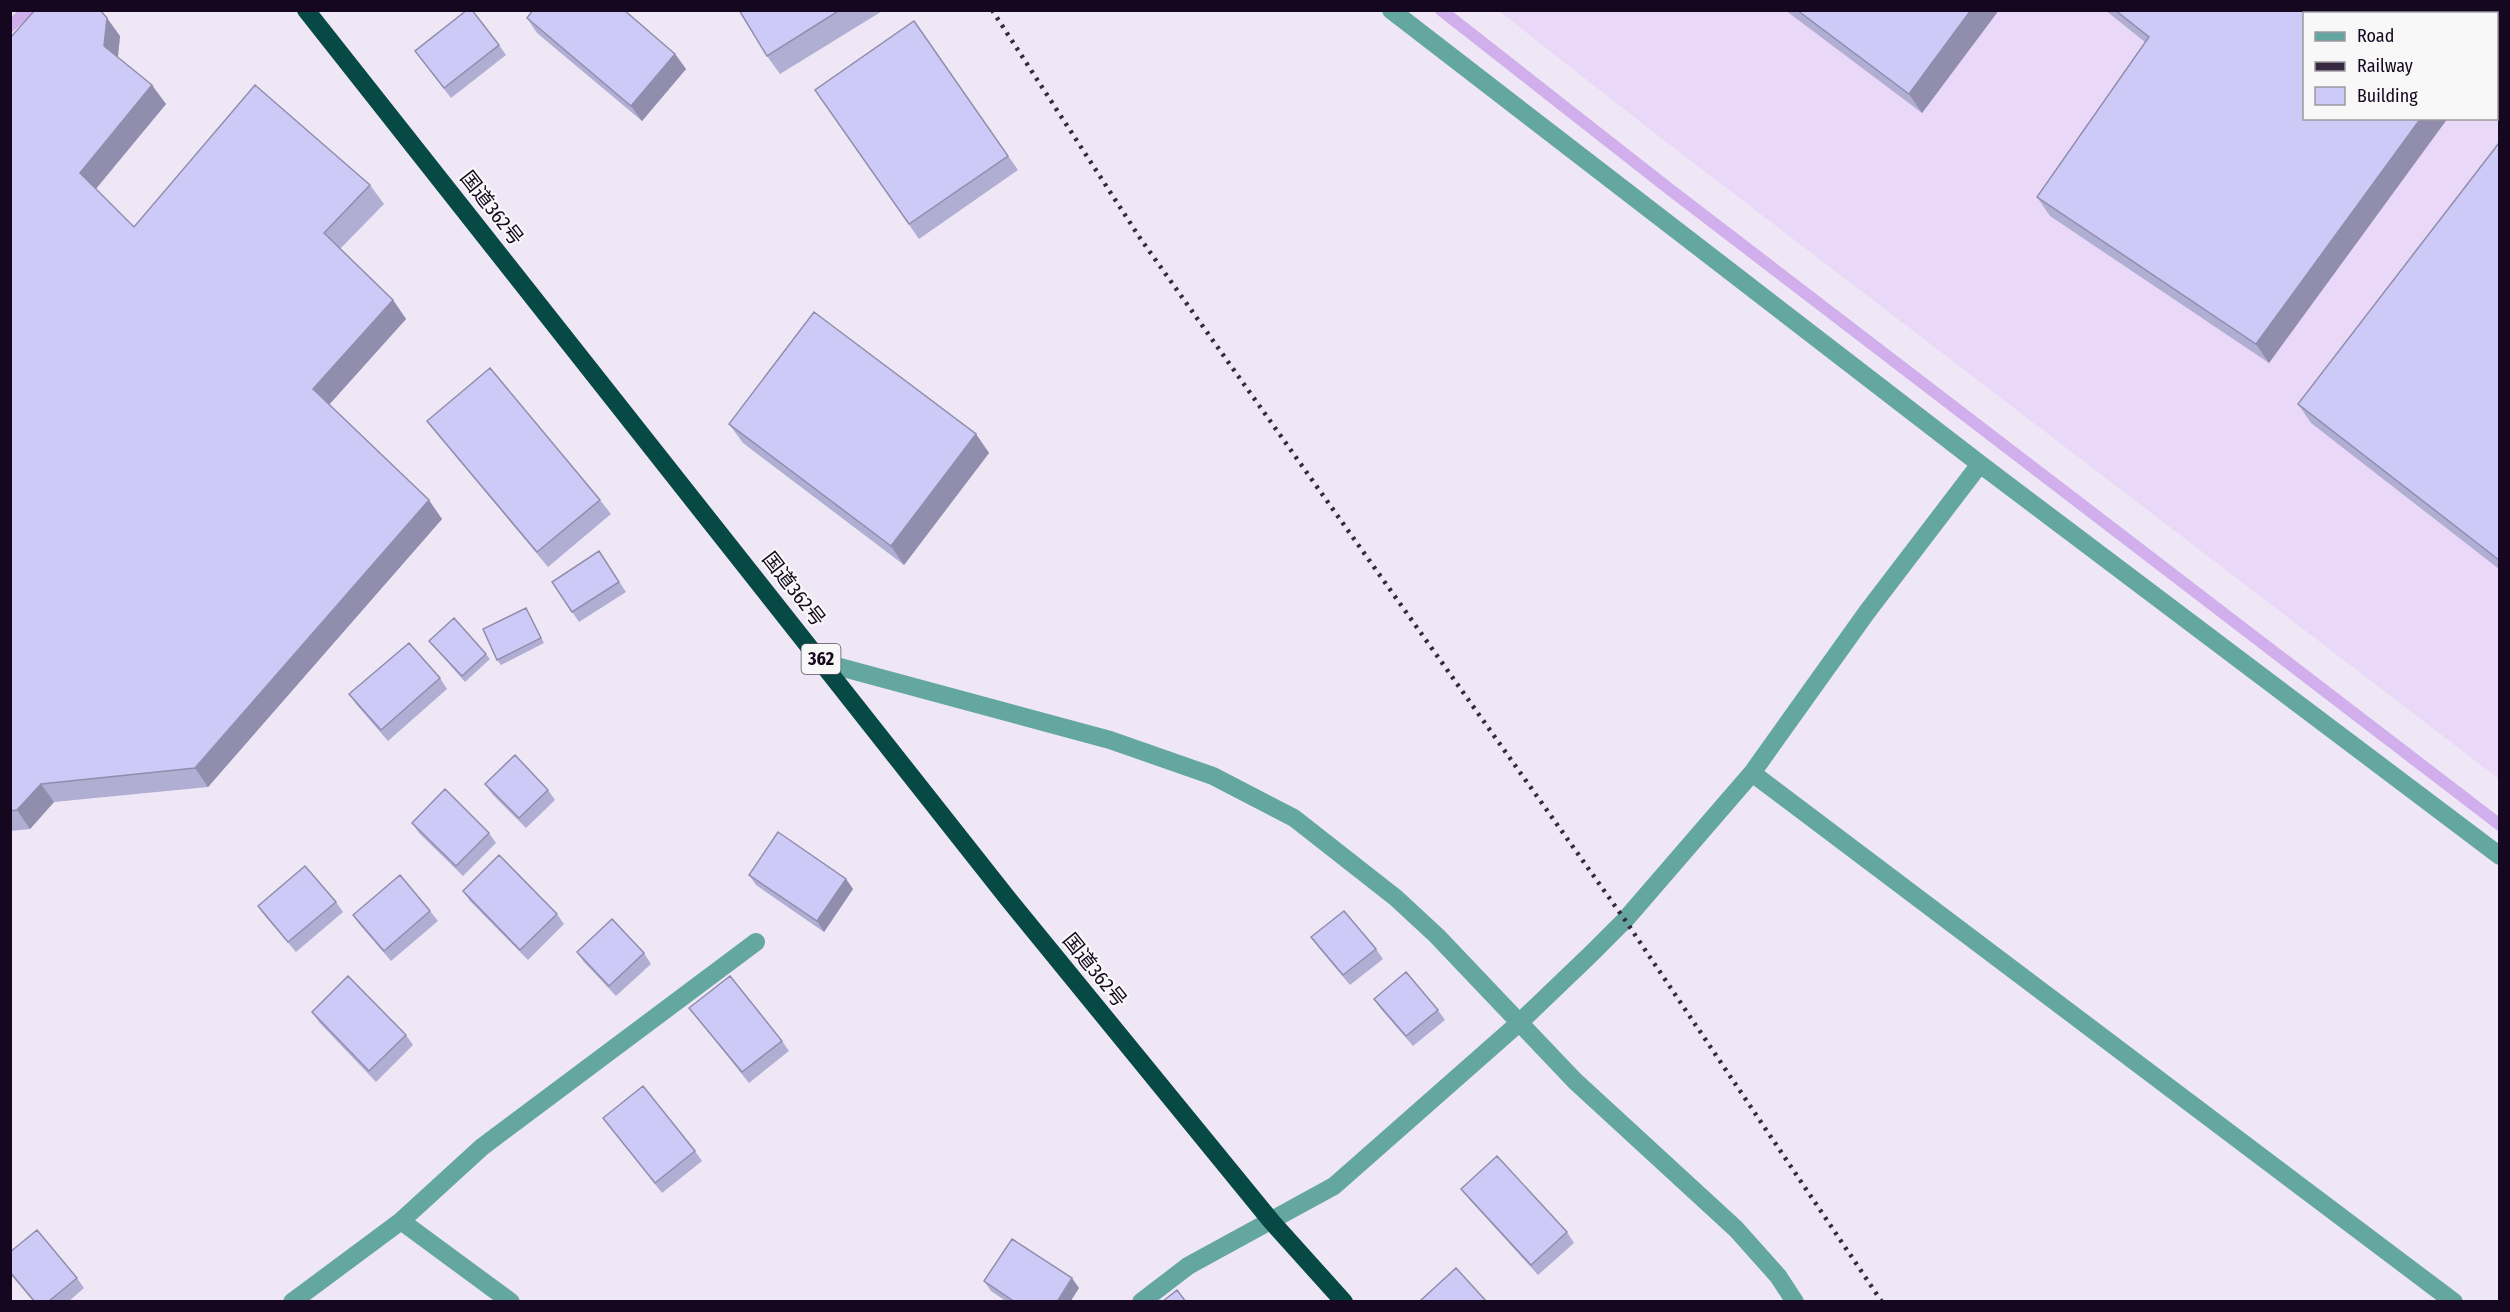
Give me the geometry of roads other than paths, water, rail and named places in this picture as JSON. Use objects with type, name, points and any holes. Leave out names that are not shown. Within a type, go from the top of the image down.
[{"type":"highway","name":"国道362号","points":[[306,10],[825,663],[1009,900],[1272,1222],[1344,1302]]},
{"type":"street","points":[[1391,10],[1980,464],[2499,856]]},
{"type":"street","points":[[1141,1302],[1188,1266],[1334,1186],[1519,1023],[1625,920],[1752,773],[1867,612],[1980,464]]},
{"type":"street","points":[[825,663],[1110,740],[1213,776],[1294,818],[1396,898],[1437,936],[1575,1081],[1736,1229],[1778,1276],[1795,1302]]},
{"type":"street","points":[[1752,773],[2454,1302]]},
{"type":"street","points":[[292,1302],[401,1221],[482,1147],[756,942]]},
{"type":"street","points":[[401,1221],[511,1302]]},
{"type":"waterway","points":[[10,26],[28,10]]},
{"type":"waterway","points":[[1441,10],[1668,188],[2500,825]]},
{"type":"railway","points":[[992,10],[1140,238],[1625,920],[1882,1302]]}]
